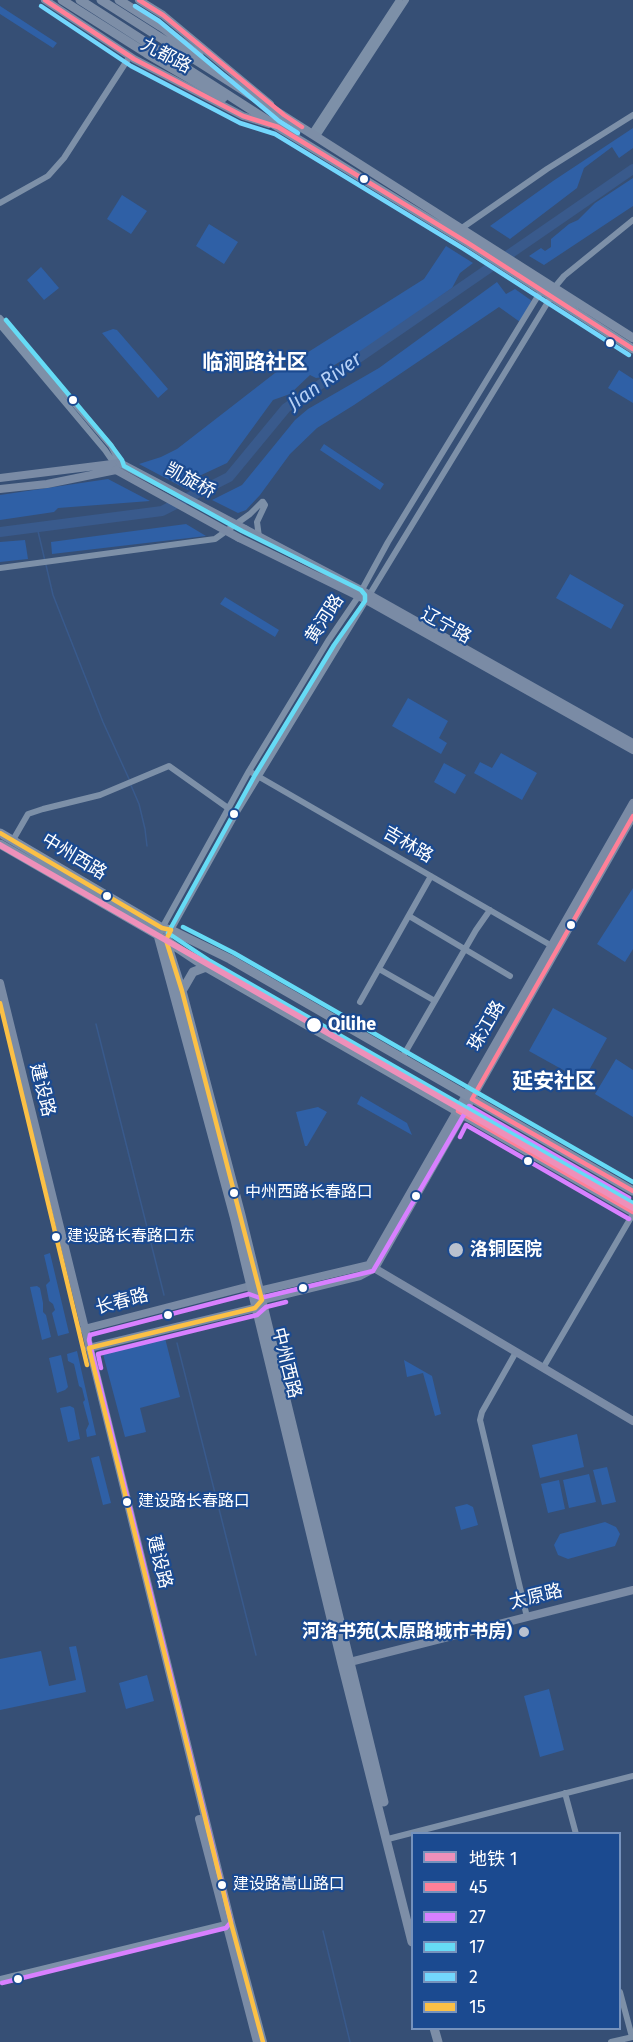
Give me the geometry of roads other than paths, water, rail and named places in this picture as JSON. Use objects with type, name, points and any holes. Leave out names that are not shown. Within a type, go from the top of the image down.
[{"type":"main road","name":"九都路","points":[[45,0],[130,56],[243,116],[278,127]]},
{"type":"main road","points":[[62,0],[146,54],[278,127]]},
{"type":"main road","name":"九都路","points":[[80,0],[278,127],[472,239]]},
{"type":"main road","name":"九都路","points":[[101,0],[462,228],[472,239]]},
{"type":"main road","points":[[119,0],[163,28],[259,99]]},
{"type":"main road","name":"九都路","points":[[139,0],[163,15],[285,115]]},
{"type":"main road","points":[[472,239],[536,276],[553,293],[633,349]]},
{"type":"main road","points":[[472,239],[541,291],[553,293],[633,338]]},
{"type":"main road","points":[[0,478],[119,467]]},
{"type":"main road","points":[[0,489],[47,484],[119,467]]},
{"type":"main road","name":"凯旋桥","points":[[119,467],[245,529]]},
{"type":"main road","name":"凯旋桥","points":[[119,467],[239,537]]},
{"type":"main road","name":"辽宁路","points":[[245,529],[633,750]]},
{"type":"main road","name":"辽宁路","points":[[239,537],[363,596],[633,742]]},
{"type":"main road","name":"珠江路","points":[[372,1266],[461,1113],[633,803]]},
{"type":"main road","name":"珠江路","points":[[469,1098],[633,816]]},
{"type":"main road","name":"中州西路","points":[[0,833],[163,931],[250,1286],[259,1300]]},
{"type":"main road","name":"中州西路","points":[[0,844],[163,931]]},
{"type":"main road","points":[[163,931],[166,940],[206,967],[633,1213]]},
{"type":"main road","points":[[163,931],[230,959],[633,1191]]},
{"type":"main road","name":"中州西路","points":[[166,940],[182,991],[346,1663],[411,1913]]},
{"type":"main road","points":[[182,991],[193,972],[206,967]]},
{"type":"main road","name":"建设路","points":[[0,983],[257,2042]]},
{"type":"main road","name":"建设路","points":[[0,1003],[81,1340],[228,1922],[263,2042]]},
{"type":"main road","points":[[372,1266],[633,1421]]},
{"type":"main road","name":"长春路","points":[[89,1348],[259,1300],[360,1276],[372,1266]]},
{"type":"main road","points":[[250,1286],[259,1300]]},
{"type":"main road","name":"长春路","points":[[81,1340],[84,1329],[250,1286]]},
{"type":"main road","points":[[81,1340],[89,1348]]},
{"type":"main road","name":"太原路","points":[[346,1663],[633,1590]]},
{"type":"main road","name":"中州西路","points":[[390,1838],[411,1937]]},
{"type":"street","points":[[314,134],[399,0]]},
{"type":"street","points":[[314,134],[406,0]]},
{"type":"street","points":[[0,203],[48,176],[64,158],[130,56]]},
{"type":"street","points":[[462,228],[547,169],[633,115]]},
{"type":"street","name":"黄河路","points":[[163,931],[259,777],[363,596],[564,276],[633,220]]},
{"type":"street","name":"黄河路","points":[[163,931],[249,771],[328,641],[363,596],[388,542],[541,291]]},
{"type":"street","points":[[0,318],[111,446],[119,467]]},
{"type":"street","points":[[0,326],[119,467]]},
{"type":"street","points":[[0,568],[215,539],[250,514],[262,502],[265,505],[257,522],[259,537]]},
{"type":"street","points":[[13,840],[28,814],[43,808],[83,800],[126,785],[169,766],[228,808]]},
{"type":"street","name":"吉林路","points":[[249,771],[552,946]]},
{"type":"street","points":[[360,1002],[431,876]]},
{"type":"street","points":[[402,1058],[490,910]]},
{"type":"street","points":[[409,916],[510,976]]},
{"type":"street","points":[[379,969],[435,1001]]},
{"type":"street","points":[[543,1368],[633,1213]]},
{"type":"street","points":[[516,1352],[482,1412],[480,1420],[527,1617]]},
{"type":"street","points":[[413,1832],[633,1776]]},
{"type":"street","points":[[565,1793],[576,1832]]},
{"type":"street","points":[[390,1838],[411,1833]]},
{"type":"street","points":[[0,1978],[228,1922]]},
{"type":"street","points":[[611,2042],[632,2037],[621,1996]]},
{"type":"waterway","name":"Jian River","points":[[0,532],[162,511],[229,477],[286,408],[633,169]]},
{"type":"waterway","points":[[37,527],[45,561]]},
{"type":"waterway","points":[[46,565],[53,595],[103,722],[129,779]]},
{"type":"waterway","points":[[130,783],[139,804],[147,846]]},
{"type":"waterway","points":[[96,1024],[164,1295]]},
{"type":"waterway","points":[[177,1343],[256,1655]]},
{"type":"waterway","points":[[323,1931],[350,2042]]},
{"type":"metro line","name":"1","points":[[0,845],[633,1208]]},
{"type":"place","name":"Qilihe","points":[[314,1025]]},
{"type":"place","name":"中州西路长春路口","points":[[234,1193]]},
{"type":"place","name":"建设路长春路口东","points":[[56,1237]]},
{"type":"place","name":"洛铜医院","points":[[456,1250]]},
{"type":"place","name":"建设路长春路口","points":[[127,1502]]},
{"type":"place","name":"河洛书苑(太原路城市书房)","points":[[524,1632]]},
{"type":"place","name":"建设路嵩山路口","points":[[222,1885]]},
{"type":"district","name":"临涧路社区","points":[[255,363]]},
{"type":"district","name":"延安社区","points":[[554,1082]]}]
